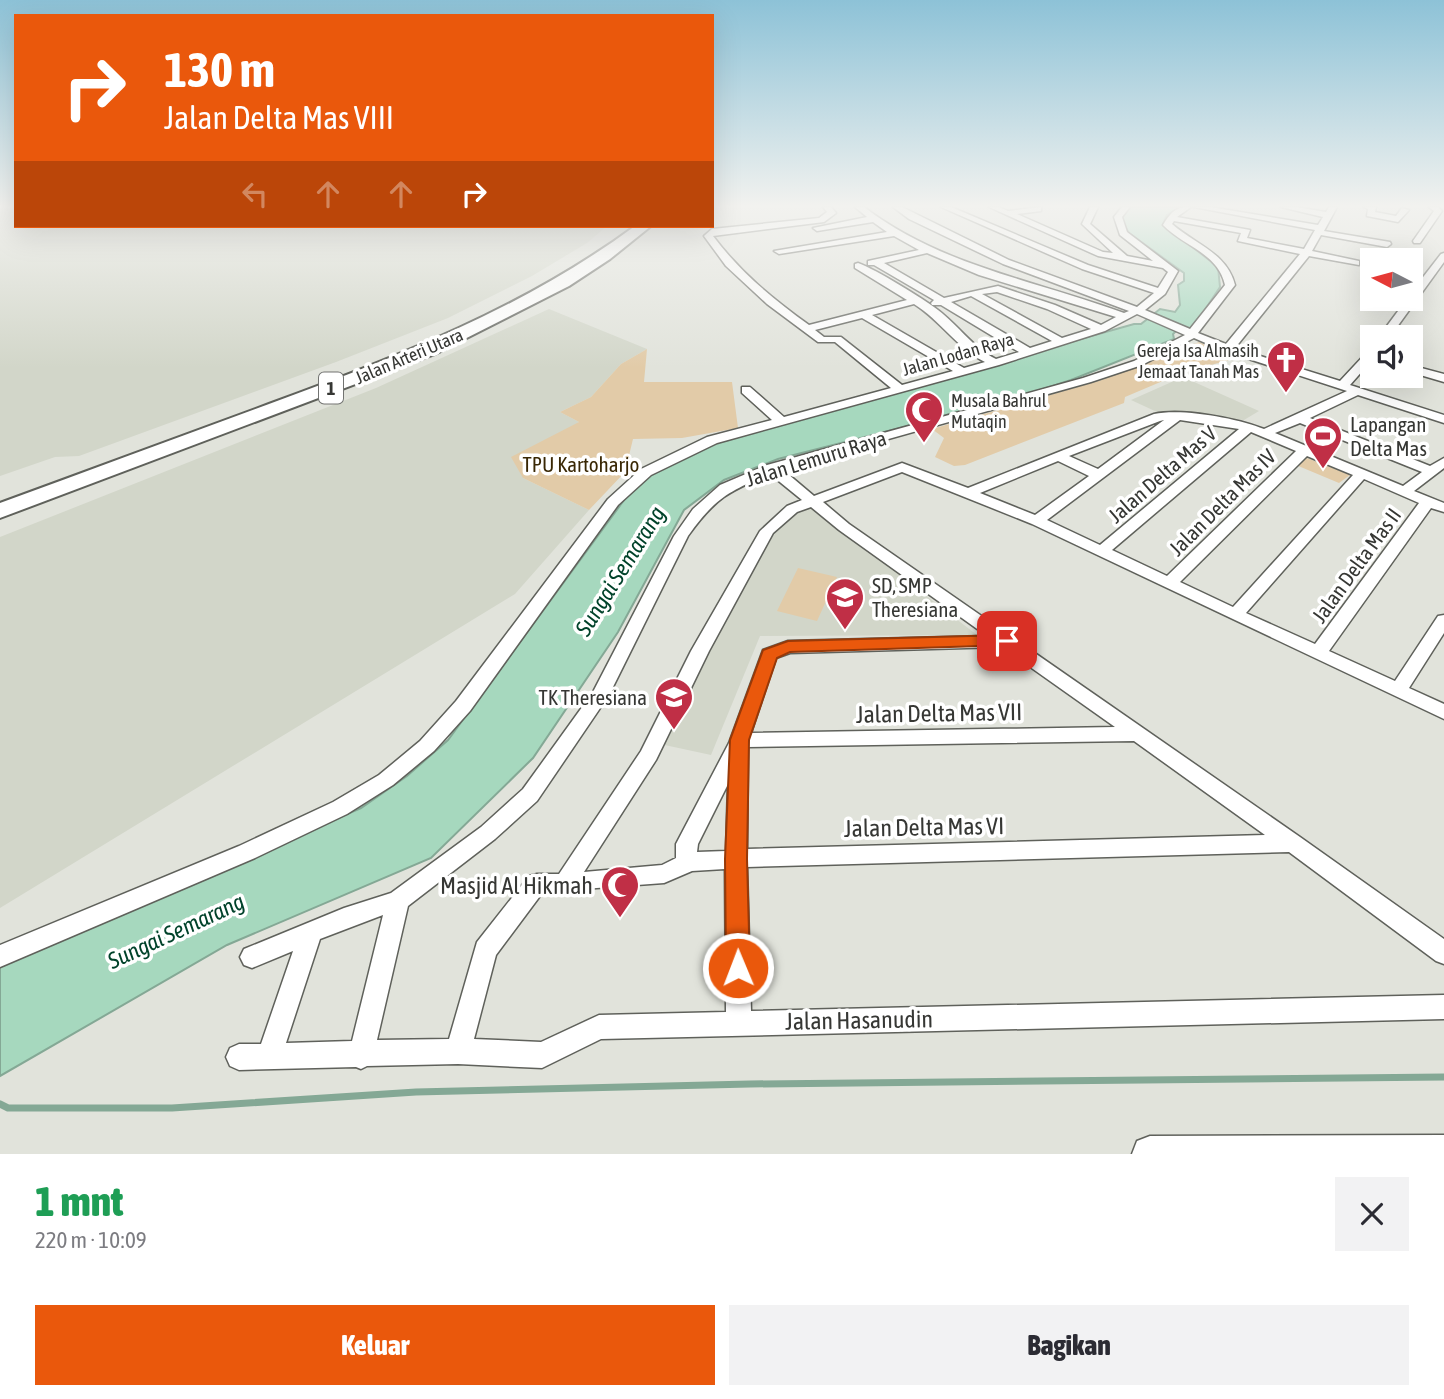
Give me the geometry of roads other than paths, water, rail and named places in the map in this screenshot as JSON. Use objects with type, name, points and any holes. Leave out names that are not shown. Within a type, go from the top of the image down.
[{"type":"highway","name":"Jalan Arteri Utara","points":[[0,499],[394,354],[534,289],[581,261]]},
{"type":"highway","name":"Jalan Arteri Utara","points":[[0,512],[347,383],[436,345],[575,275],[595,261]]},
{"type":"street","points":[[726,261],[806,329],[823,340],[838,339],[901,389]]},
{"type":"street","points":[[881,261],[859,266],[921,303],[963,338],[975,353],[995,363]]},
{"type":"street","points":[[958,261],[1014,282],[1138,314]]},
{"type":"street","points":[[1008,261],[1228,349],[1444,419]]},
{"type":"street","points":[[1070,261],[1161,292]]},
{"type":"street","points":[[1127,261],[1170,267]]},
{"type":"street","points":[[1162,261],[1170,267]]},
{"type":"street","name":"Jalan Lemuru Raya","points":[[251,957],[311,931],[398,901],[488,833],[530,795],[574,736],[600,695],[681,536],[698,512],[726,488],[772,468],[1087,380],[1138,363],[1190,333],[1230,285],[1229,276],[1217,261]]},
{"type":"street","points":[[1228,349],[1300,261]]},
{"type":"street","points":[[1346,261],[1356,263]]},
{"type":"street","points":[[1393,325],[1442,261]]},
{"type":"street","points":[[876,262],[1028,352]]},
{"type":"street","name":"Jalan Lodan Raya","points":[[0,956],[310,822],[401,769],[427,746],[463,706],[603,514],[646,472],[702,444],[780,420],[995,363],[1101,329],[1138,314],[1161,292],[1172,276],[1170,267]]},
{"type":"street","points":[[806,329],[998,289],[1051,307],[1101,329]]},
{"type":"street","points":[[972,293],[1060,341]]},
{"type":"street","points":[[865,315],[961,371]]},
{"type":"street","points":[[1264,433],[1301,419],[1348,390],[1360,372]]},
{"type":"street","points":[[1423,372],[1444,378]]},
{"type":"street","points":[[746,390],[780,420]]},
{"type":"street","points":[[1037,521],[1178,416]]},
{"type":"street","points":[[969,493],[1158,417],[1178,416],[1248,427],[1444,508]]},
{"type":"street","points":[[1301,419],[1431,471]]},
{"type":"street","name":"Jalan Delta Mas V","points":[[1101,552],[1248,427]]},
{"type":"street","points":[[1111,437],[1134,449]]},
{"type":"street","name":"Jalan Delta Mas IV","points":[[1169,583],[1304,450]]},
{"type":"street","points":[[1059,456],[1099,475]]},
{"type":"street","points":[[1405,491],[1444,462]]},
{"type":"street","points":[[565,883],[649,755],[700,651],[762,538],[785,514],[811,501],[905,466],[1037,521],[1444,712]]},
{"type":"street","points":[[772,468],[811,501],[1444,953]]},
{"type":"street","points":[[1236,614],[1360,474]]},
{"type":"street","name":"Jalan Delta Mas II","points":[[1318,653],[1428,501]]},
{"type":"street","points":[[1398,691],[1444,620]]},
{"type":"street","points":[[690,862],[685,853],[687,845],[739,742],[767,657],[776,650],[788,646],[1007,641]]},
{"type":"street","name":"Jalan Delta Mas VII","points":[[739,742],[1139,734]]},
{"type":"street","points":[[739,742],[736,859],[739,1023]]},
{"type":"street","name":"Jalan Delta Mas VI","points":[[458,1051],[485,950],[537,883],[664,874],[690,862],[736,859],[1293,843]]},
{"type":"street","points":[[360,1056],[398,901]]},
{"type":"street","points":[[269,1056],[311,931]]},
{"type":"street","name":"Jalan Hasanudin","points":[[239,1057],[360,1056],[458,1051],[542,1055],[599,1027],[1444,1006]]},
{"type":"street","points":[[1150,1154],[1444,1153]]},
{"type":"water","name":"Sungai Semarang","points":[[1167,261],[1210,261],[1218,267],[1220,287],[1192,329],[1180,327],[1173,334],[1174,339],[1071,380],[1003,402],[778,459],[724,480],[684,510],[618,632],[533,758],[431,858],[227,945],[0,1076],[0,964],[361,808],[407,776],[448,740],[638,481],[708,444],[1141,324],[1160,309],[1175,312],[1180,305],[1178,285],[1184,281],[1184,273]]},
{"type":"waterway","points":[[0,1104],[8,1108],[172,1108],[416,1092],[750,1084],[1444,1077]]},
{"type":"place","name":"Gereja Isa Almasih Jemaat Tanah Mas","points":[[1286,394]]},
{"type":"place","name":"Musala Bahrul Mutaqin","points":[[924,444]]},
{"type":"place","name":"Lapangan Delta Mas","points":[[1323,470]]},
{"type":"place","name":"SD, SMP Theresiana","points":[[845,631]]},
{"type":"place","name":"TK Theresiana","points":[[674,731]]},
{"type":"place","name":"Masjid Al Hikmah","points":[[620,919]]},
{"type":"park label","name":"TPU Kartoharjo","points":[[581,464]]}]
